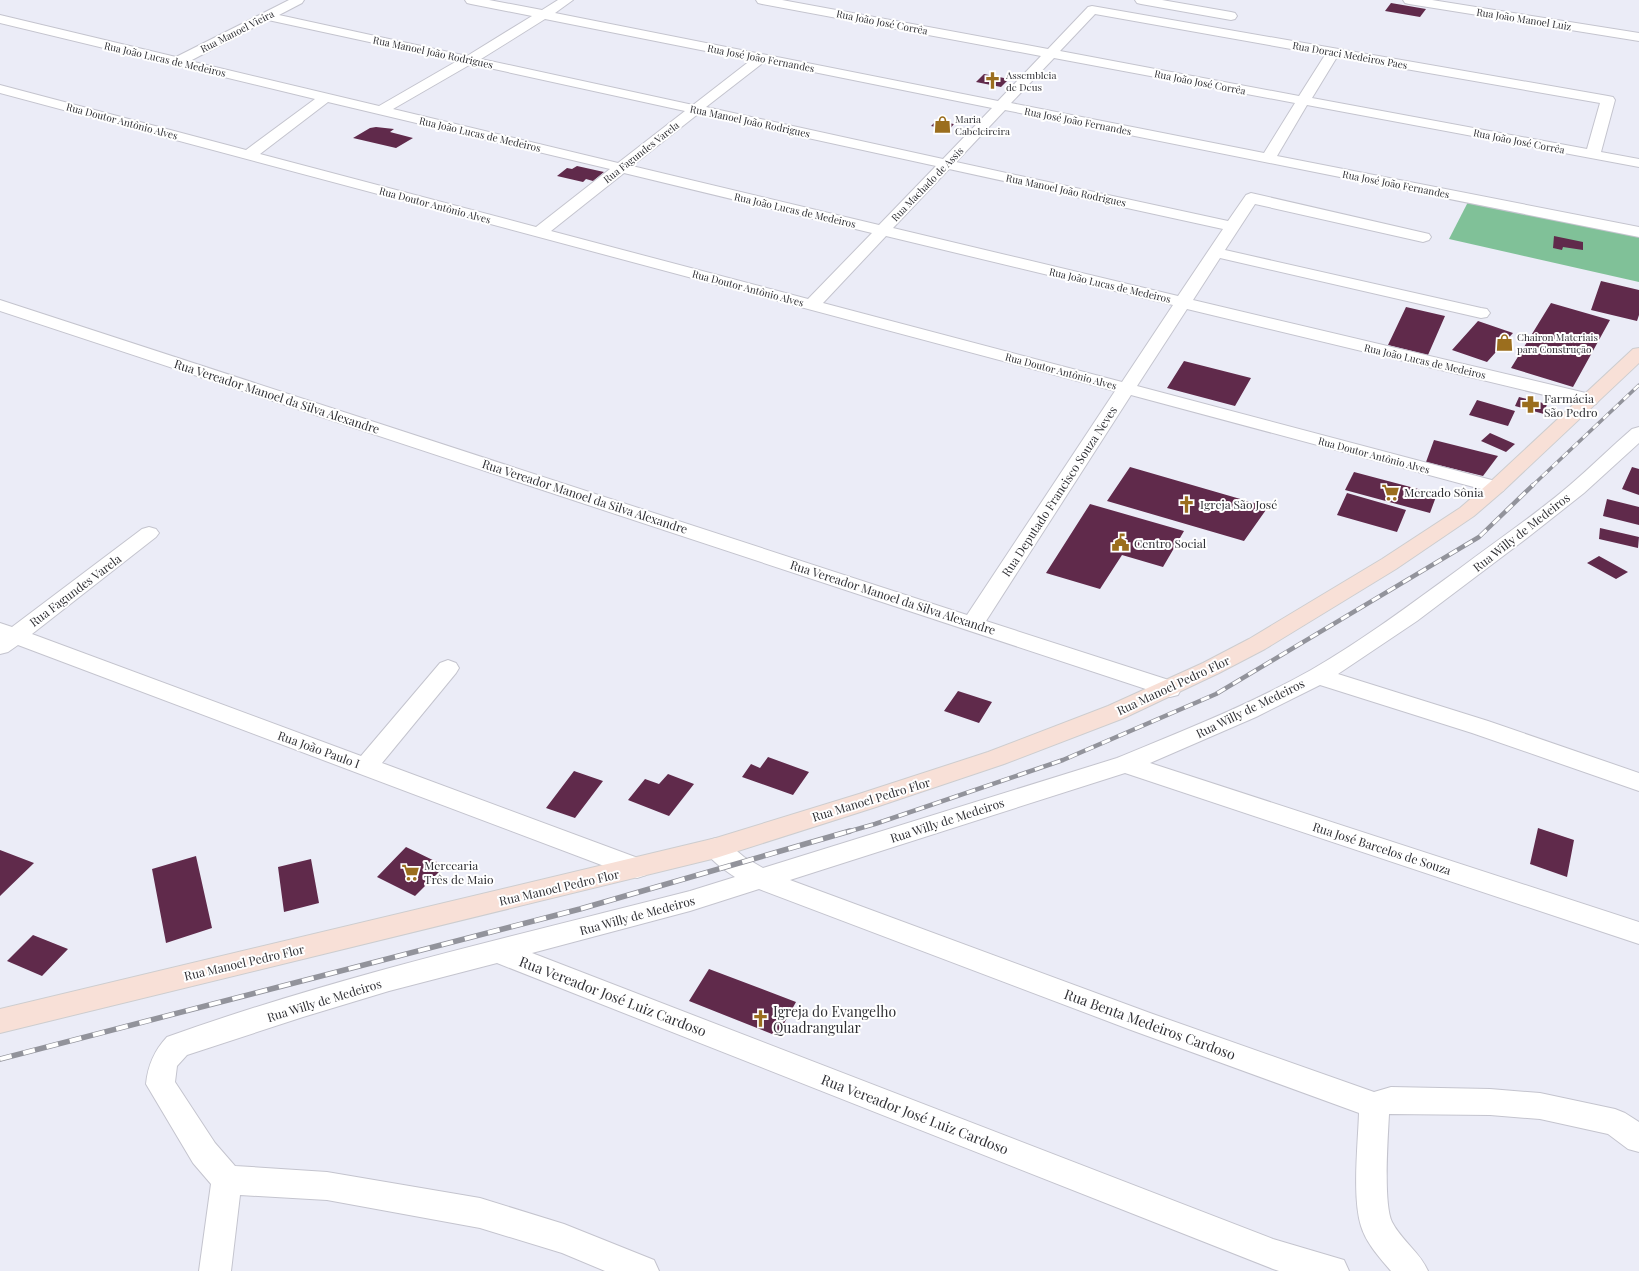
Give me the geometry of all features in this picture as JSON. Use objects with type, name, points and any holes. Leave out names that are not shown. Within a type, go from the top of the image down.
[{"type":"main road","name":"Rua Manoel Pedro Flor","points":[[0,1021],[716,848],[894,792],[996,758],[1061,734],[1170,688],[1211,668],[1256,644],[1389,564],[1467,512],[1496,487],[1639,353]]},
{"type":"street","name":"Rua Manoel Vieira","points":[[177,62],[298,0]]},
{"type":"street","name":"Rua José João Fernandes","points":[[471,0],[1639,232]]},
{"type":"street","points":[[381,110],[469,60],[567,0]]},
{"type":"street","name":"Rua João José Corrêa","points":[[762,0],[1639,163]]},
{"type":"street","points":[[1141,0],[1235,10],[1219,32]]},
{"type":"street","name":"Rua João Manoel Luiz","points":[[1409,0],[1639,37]]},
{"type":"street","name":"Rua Machado de Assis","points":[[812,305],[1092,10]]},
{"type":"street","name":"Rua Doraci Medeiros Paes","points":[[1092,10],[1608,100],[1593,154]]},
{"type":"street","name":"Rua Manoel João Rodrigues","points":[[267,16],[1232,226]]},
{"type":"street","name":"Rua João Lucas de Medeiros","points":[[1,20],[1590,400]]},
{"type":"street","points":[[1268,158],[1333,52]]},
{"type":"street","name":"Rua Fagundes Varela","points":[[539,232],[762,58]]},
{"type":"street","name":"Rua Doutor Antônio Alves","points":[[0,89],[1496,487]]},
{"type":"street","points":[[249,155],[326,97]]},
{"type":"street","name":"Rua Deputado Francisco Souza Neves","points":[[973,623],[1251,198],[1422,237]]},
{"type":"street","points":[[1216,252],[1481,313]]},
{"type":"street","name":"Rua Vereador Manoel da Silva Alexandre","points":[[0,305],[1170,688]]},
{"type":"street","name":"Rua Willy de Medeiros","points":[[227,1180],[204,1153],[160,1084],[161,1071],[166,1058],[177,1046],[303,1005],[690,901],[1125,764],[1242,715],[1318,676],[1361,650],[1431,601],[1535,523],[1577,489],[1639,433]]},
{"type":"street","name":"Rua Fagundes Varela","points":[[5,638],[149,533]]},
{"type":"street","name":"Rua João Paulo I","points":[[5,638],[366,767],[637,868]]},
{"type":"street","points":[[366,767],[448,668]]},
{"type":"street","points":[[1318,676],[1488,730],[1639,782]]},
{"type":"street","name":"Rua José Barcelos de Souza","points":[[1125,764],[1639,933]]},
{"type":"street","name":"Rua Benta Medeiros Cardoso","points":[[716,848],[735,864],[760,879],[1141,1022],[1374,1105]]},
{"type":"street","name":"Rua Vereador José Luiz Cardoso","points":[[499,952],[1273,1254],[1333,1271]]},
{"type":"street","points":[[1412,1271],[1389,1245],[1376,1225],[1372,1196],[1374,1105],[1391,1100],[1490,1102],[1540,1106],[1614,1122],[1639,1139]]},
{"type":"street","points":[[215,1271],[227,1180],[327,1186],[480,1213],[564,1239],[643,1271]]},
{"type":"green space","points":[[1468,202],[1639,236],[1639,282],[1449,239]]},
{"type":"building","points":[[1391,3],[1426,9],[1420,17],[1385,11]]},
{"type":"building","name":"Assembleia de Deus","points":[[984,74],[1009,79],[1001,87],[976,82]]},
{"type":"building","name":"Maria Cabeleireira","points":[[936,121],[954,124],[949,130],[931,126]]},
{"type":"building","points":[[376,127],[394,129],[390,132],[413,138],[396,148],[353,138],[370,128]]},
{"type":"building","points":[[577,166],[604,172],[593,181],[586,179],[583,182],[557,176],[567,168],[572,169]]},
{"type":"building","points":[[1554,236],[1583,242],[1583,250],[1563,247],[1562,250],[1553,248]]},
{"type":"building","points":[[1601,281],[1639,290],[1639,315],[1637,321],[1591,310]]},
{"type":"building","points":[[1551,303],[1610,320],[1573,387],[1511,368]]},
{"type":"building","points":[[1406,307],[1445,316],[1428,355],[1388,345]]},
{"type":"building","points":[[1478,321],[1513,333],[1487,362],[1452,350]]},
{"type":"building","points":[[1184,361],[1251,378],[1235,406],[1167,388]]},
{"type":"building","name":"Farmácia São Pedro","points":[[1519,397],[1547,404],[1544,414],[1515,406]]},
{"type":"building","points":[[1477,400],[1515,411],[1508,426],[1469,415]]},
{"type":"building","points":[[1490,433],[1515,444],[1506,452],[1481,441]]},
{"type":"building","points":[[1434,440],[1498,456],[1483,476],[1426,462]]},
{"type":"building","name":"Igreja São José","points":[[1130,467],[1268,507],[1244,541],[1107,501]]},
{"type":"building","points":[[1632,467],[1639,469],[1639,495],[1622,489]]},
{"type":"building","name":"Mercado Sônia","points":[[1354,472],[1437,494],[1430,513],[1345,490]]},
{"type":"building","points":[[1347,493],[1406,510],[1397,532],[1337,515]]},
{"type":"building","points":[[1607,499],[1639,507],[1639,525],[1603,516]]},
{"type":"building","name":"Centro Social","points":[[1090,504],[1184,531],[1163,567],[1122,555],[1100,589],[1046,573]]},
{"type":"building","points":[[1600,528],[1639,537],[1638,548],[1599,539]]},
{"type":"building","points":[[1599,556],[1628,572],[1616,579],[1587,563]]},
{"type":"building","points":[[958,691],[992,702],[979,723],[944,711]]},
{"type":"building","points":[[768,757],[809,772],[793,795],[742,777],[751,764],[760,768]]},
{"type":"building","points":[[574,771],[603,781],[575,818],[546,808]]},
{"type":"building","points":[[668,774],[694,784],[669,816],[628,800],[645,779],[659,784]]},
{"type":"building","points":[[1538,828],[1574,840],[1567,877],[1530,864]]},
{"type":"building","name":"Mercearia Três de Maio","points":[[406,847],[445,866],[415,896],[377,877]]},
{"type":"building","points":[[0,850],[34,863],[0,896]]},
{"type":"building","points":[[196,856],[212,928],[166,943],[152,869]]},
{"type":"building","points":[[311,859],[319,903],[284,912],[278,867]]},
{"type":"building","points":[[33,935],[68,949],[42,976],[7,961]]},
{"type":"building","name":"Igreja do Evangelho Quadrangular","points":[[709,969],[796,1002],[777,1036],[689,1001]]},
{"type":"railway","points":[[1532,486],[1639,385]]},
{"type":"railway","points":[[847,832],[875,824],[1063,760],[1216,694],[1479,537],[1533,485]]},
{"type":"railway","points":[[0,1059],[580,909],[850,831]]},
{"type":"place","name":"Assembleia de Deus","points":[[993,81]]},
{"type":"place","name":"Maria Cabeleireira","points":[[942,125]]},
{"type":"place","name":"Chairon Materiais para Construção","points":[[1504,343]]},
{"type":"place","name":"Farmácia São Pedro","points":[[1531,405]]},
{"type":"place","name":"Mercado Sônia","points":[[1391,492]]},
{"type":"place","name":"Igreja São José","points":[[1187,504]]},
{"type":"place","name":"Centro Social","points":[[1121,543]]},
{"type":"place","name":"Mercearia Três de Maio","points":[[411,872]]},
{"type":"place","name":"Igreja do Evangelho Quadrangular","points":[[760,1019]]}]
